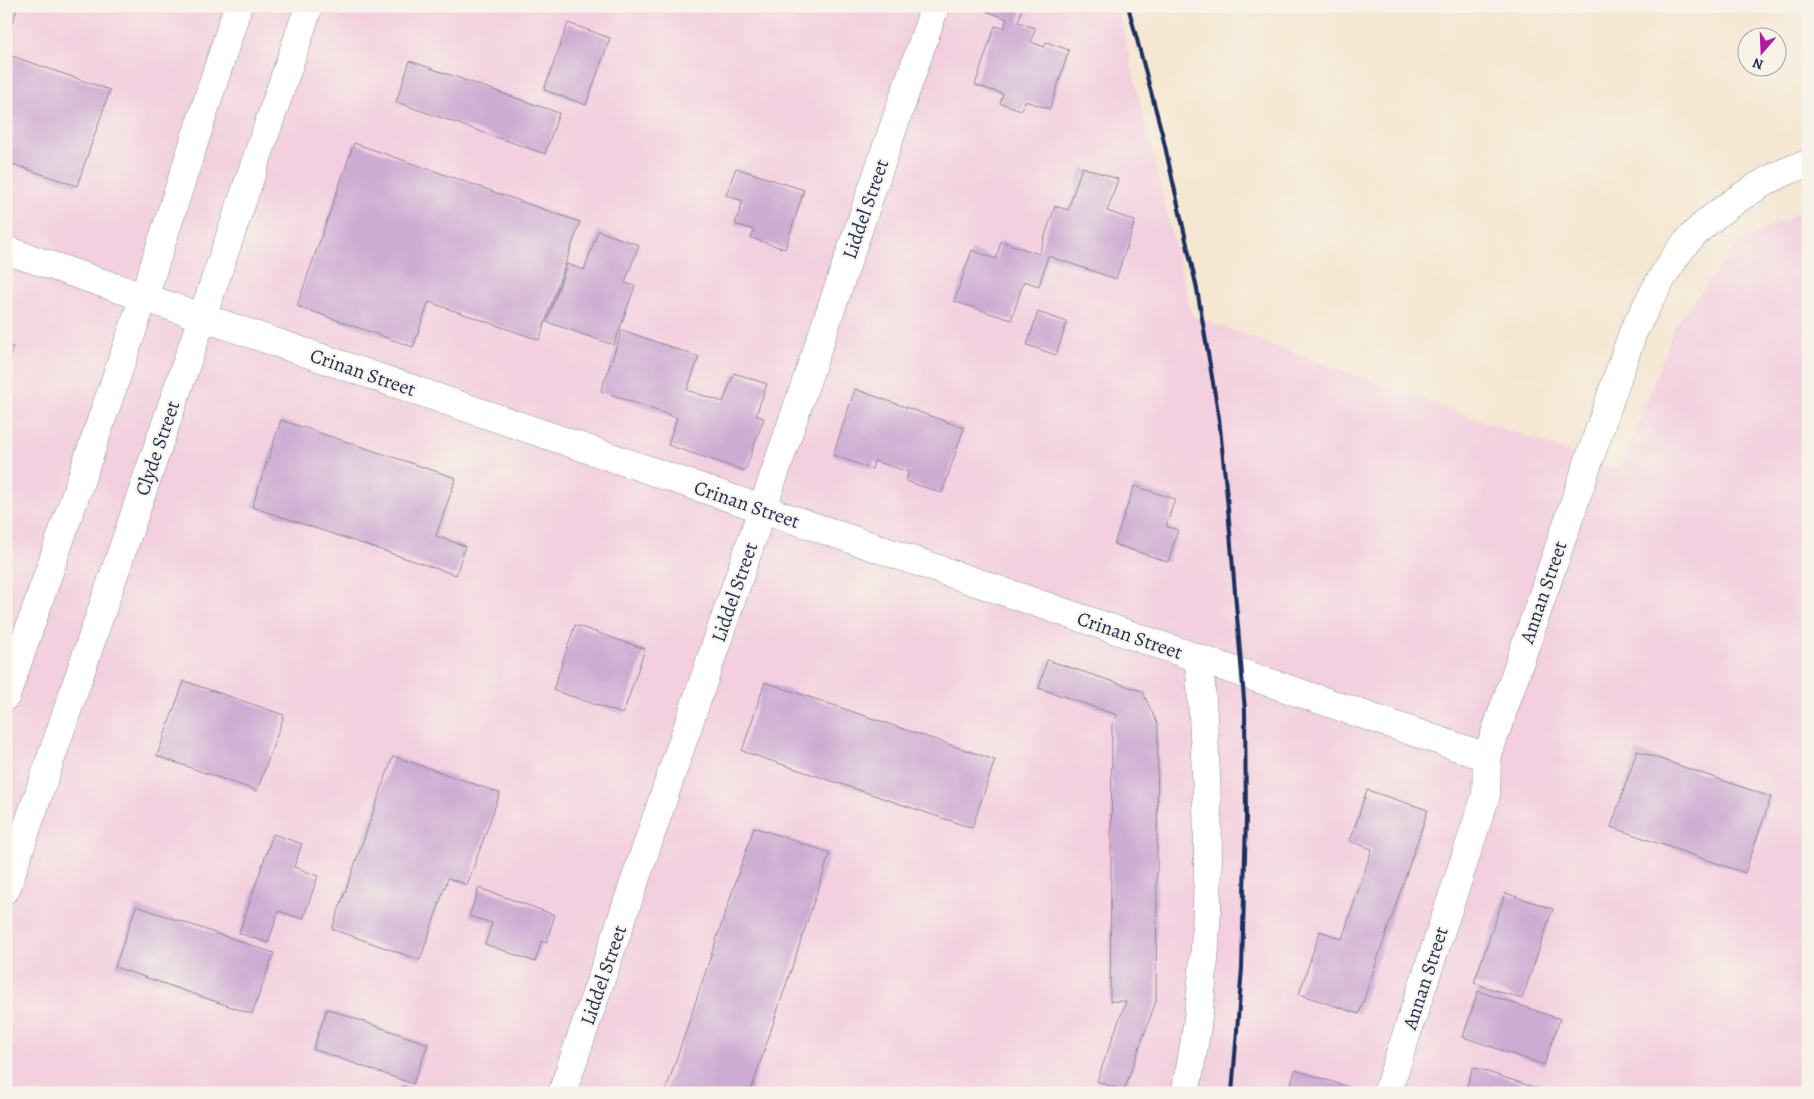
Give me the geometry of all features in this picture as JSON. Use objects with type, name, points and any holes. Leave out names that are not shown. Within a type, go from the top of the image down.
[{"type":"main road","points":[[6,696],[144,297],[238,6]]},
{"type":"main road","name":"Clyde Street","points":[[6,889],[11,859],[202,317],[309,6]]},
{"type":"main road","name":"Liddel Street","points":[[562,1093],[935,6]]},
{"type":"main road","name":"Annan Street","points":[[1387,1093],[1486,795],[1487,757],[1633,332],[1655,289],[1682,248],[1714,218],[1752,188],[1808,164]]},
{"type":"main road","name":"Crinan Street","points":[[6,250],[1199,660],[1487,757]]},
{"type":"main road","points":[[1185,1093],[1196,1045],[1204,960],[1208,845],[1204,723],[1199,660]]},
{"type":"shaded area","points":[[6,6],[1117,6],[1192,316],[1621,471],[1675,325],[1741,240],[1808,209],[1808,1093],[6,1093]]},
{"type":"building","points":[[6,6],[18,6],[10,29],[6,28]]},
{"type":"building","points":[[108,6],[123,6],[122,11]]},
{"type":"building","points":[[988,6],[1023,6],[1018,22],[1035,28],[1031,42],[1044,47],[1046,42],[1069,50],[1050,109],[1025,101],[1022,110],[1000,103],[1003,94],[975,85],[995,26],[1004,28],[1007,19],[986,11]]},
{"type":"building","points":[[568,23],[610,38],[586,105],[544,90]]},
{"type":"building","points":[[6,54],[110,90],[77,186],[6,162]]},
{"type":"building","points":[[410,61],[559,113],[545,154],[396,102]]},
{"type":"building","points":[[354,143],[580,222],[539,340],[429,302],[413,347],[297,306]]},
{"type":"building","points":[[1082,167],[1118,179],[1107,211],[1135,221],[1116,279],[1048,256],[1039,286],[1024,281],[1011,320],[954,301],[972,250],[996,259],[1001,241],[1039,254],[1055,206],[1068,210]]},
{"type":"building","points":[[736,168],[804,190],[785,249],[751,238],[754,230],[735,224],[743,201],[726,195]]},
{"type":"building","points":[[598,231],[639,245],[625,283],[635,286],[614,345],[547,322],[567,264],[584,270]]},
{"type":"building","points":[[1038,312],[1067,322],[1056,355],[1027,345]]},
{"type":"building","points":[[622,330],[699,357],[687,390],[723,402],[734,373],[767,384],[756,415],[764,418],[745,471],[668,445],[677,418],[601,391]]},
{"type":"building","points":[[6,345],[13,347],[7,364],[6,364]]},
{"type":"building","points":[[855,389],[964,428],[942,493],[906,481],[909,472],[874,461],[872,469],[833,455]]},
{"type":"building","points":[[281,420],[456,478],[436,536],[465,546],[456,575],[252,507]]},
{"type":"building","points":[[1134,486],[1175,499],[1166,526],[1178,530],[1168,562],[1114,544]]},
{"type":"building","points":[[575,625],[645,649],[623,714],[553,690]]},
{"type":"building","points":[[1047,660],[1142,691],[1158,725],[1156,1001],[1124,1091],[1097,1081],[1126,1001],[1110,1001],[1112,724],[1117,715],[1039,688]]},
{"type":"building","points":[[184,681],[284,715],[257,791],[157,756]]},
{"type":"building","points":[[765,682],[995,760],[972,828],[742,751]]},
{"type":"building","points":[[1637,751],[1771,797],[1745,873],[1611,827]]},
{"type":"building","points":[[393,756],[500,793],[467,885],[448,878],[420,960],[332,929]]},
{"type":"building","points":[[1367,790],[1428,810],[1359,1014],[1299,994],[1320,931],[1342,939],[1372,849],[1350,841]]},
{"type":"building","points":[[754,827],[830,853],[750,1093],[665,1093]]},
{"type":"building","points":[[273,834],[302,844],[294,867],[318,876],[303,919],[279,911],[268,943],[239,933]]},
{"type":"building","points":[[479,888],[555,915],[546,943],[542,941],[535,962],[485,944],[492,923],[469,916]]},
{"type":"building","points":[[1505,893],[1553,909],[1522,999],[1474,983]]},
{"type":"building","points":[[136,906],[274,953],[252,1014],[115,967]]},
{"type":"building","points":[[1478,991],[1560,1019],[1544,1065],[1463,1037]]},
{"type":"building","points":[[327,1009],[428,1044],[413,1084],[313,1049]]},
{"type":"building","points":[[1473,1067],[1539,1089],[1537,1093],[1465,1093]]},
{"type":"building","points":[[1295,1070],[1349,1087],[1347,1093],[1288,1093]]},
{"type":"building","points":[[402,1086],[419,1092],[419,1093],[399,1093]]},
{"type":"railway","points":[[1128,6],[1162,133],[1197,289],[1219,418],[1227,497],[1245,711],[1246,818],[1242,968],[1232,1093]]}]
